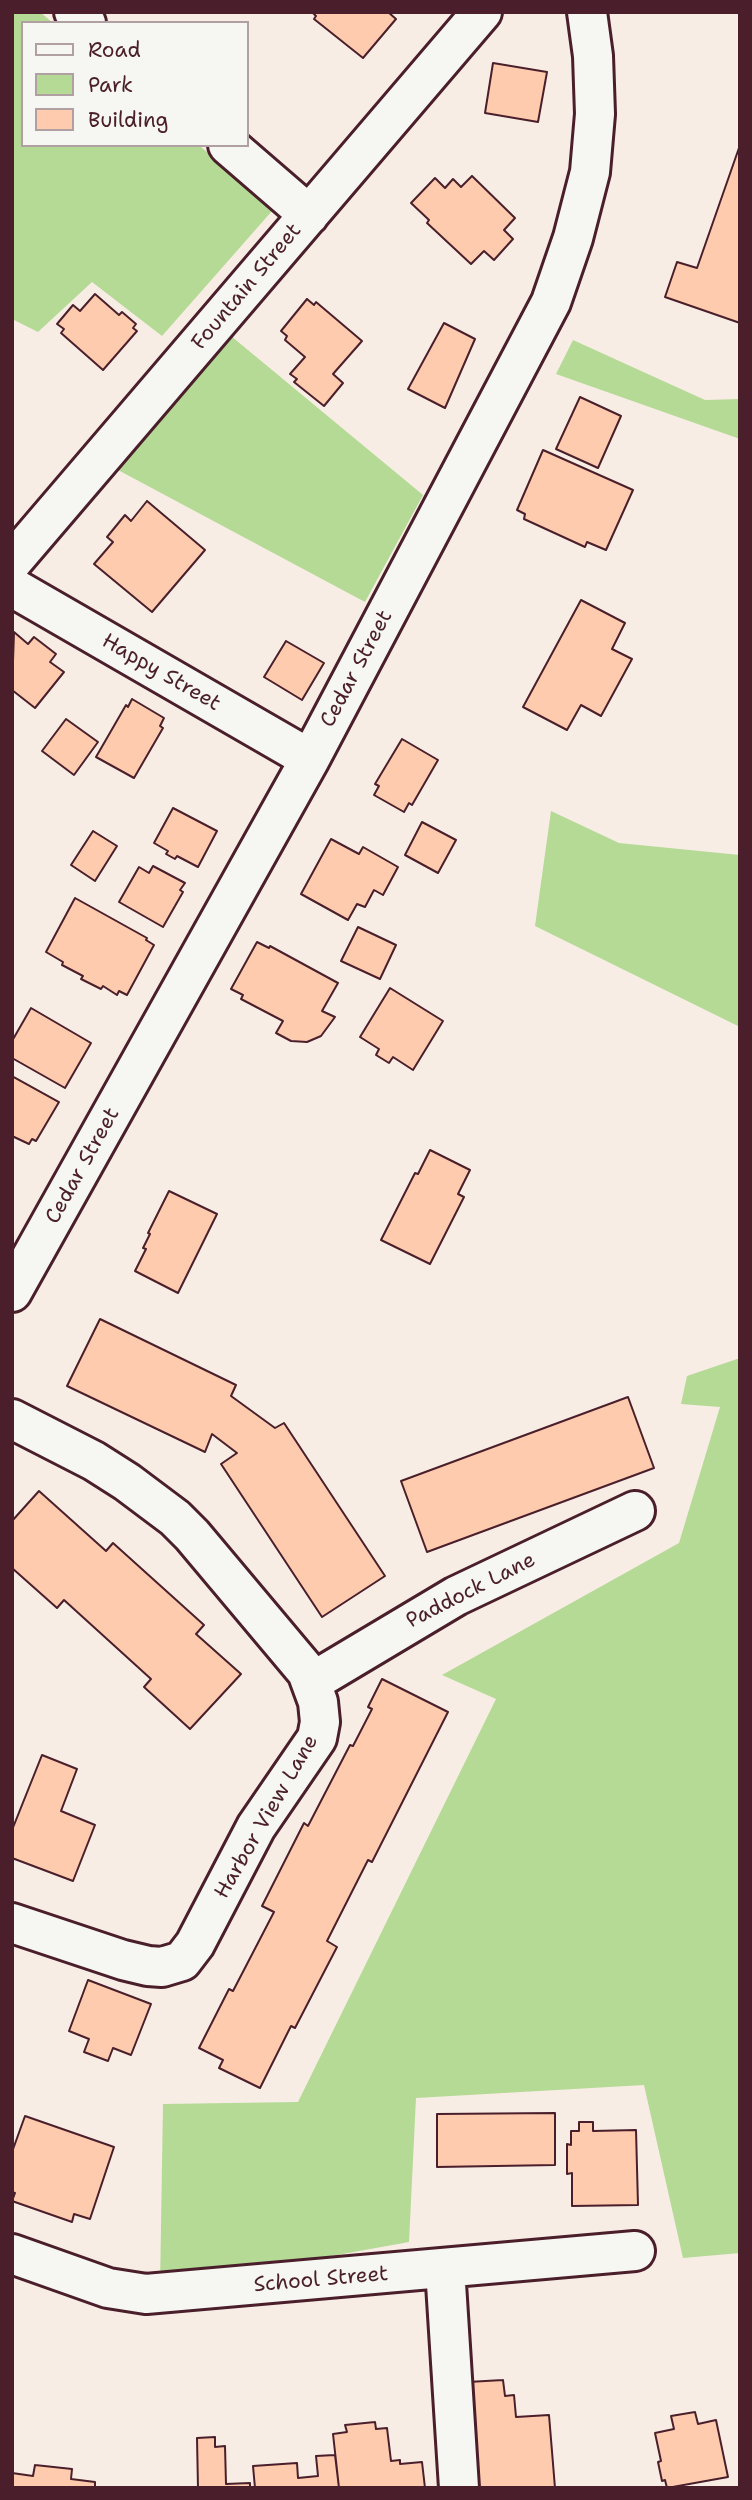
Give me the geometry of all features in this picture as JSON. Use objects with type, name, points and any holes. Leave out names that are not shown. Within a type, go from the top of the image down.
[{"type":"street","name":"Fountain Street","points":[[12,562],[482,12]]},
{"type":"street","name":"Cedar Street","points":[[12,1292],[310,759],[551,302],[573,238],[590,172],[595,114],[593,56],[587,12]]},
{"type":"street","points":[[230,147],[309,215]]},
{"type":"street","name":"Happy Street","points":[[12,587],[310,759]]},
{"type":"street","name":"Harbor View Lane","points":[[12,1419],[94,1461],[175,1518],[307,1672],[318,1702],[320,1722],[317,1738],[256,1827],[190,1954],[182,1961],[162,1967],[148,1966],[12,1923]]},
{"type":"street","name":"Paddock Lane","points":[[312,1682],[456,1596],[635,1511]]},
{"type":"street","name":"School Street","points":[[12,2254],[108,2288],[146,2294],[635,2251]]},
{"type":"street","points":[[445,2268],[459,2488]]},
{"type":"green space","points":[[12,12],[40,12],[51,21],[21,21],[21,147],[201,147],[272,211],[162,336],[92,282],[38,332],[12,319]]},
{"type":"green space","points":[[231,336],[423,495],[365,602],[118,470]]},
{"type":"green space","points":[[573,340],[705,400],[740,399],[740,439],[556,374]]},
{"type":"green space","points":[[551,811],[619,843],[740,855],[740,1027],[535,926]]},
{"type":"green space","points":[[740,1358],[740,2253],[683,2258],[644,2085],[416,2098],[409,2242],[160,2287],[163,2104],[298,2102],[496,1699],[442,1675],[679,1543],[720,1407],[681,1404],[687,1376]]},
{"type":"building","points":[[312,12],[388,12],[396,19],[363,58],[314,19],[316,16]]},
{"type":"building","points":[[493,63],[547,72],[538,122],[485,113]]},
{"type":"building","points":[[740,145],[740,323],[665,297],[677,262],[697,268]]},
{"type":"building","points":[[472,176],[515,218],[504,230],[513,239],[494,260],[484,251],[471,264],[427,223],[429,220],[411,203],[435,178],[445,188],[453,179],[461,187]]},
{"type":"building","points":[[95,294],[119,315],[122,312],[136,324],[133,328],[137,331],[103,370],[61,333],[64,329],[57,324],[73,305],[80,311]]},
{"type":"building","points":[[307,299],[314,305],[316,302],[362,341],[333,374],[343,383],[324,406],[294,382],[297,379],[290,374],[305,357],[285,340],[287,336],[281,331]]},
{"type":"building","points":[[444,323],[475,339],[445,408],[408,389]]},
{"type":"building","points":[[580,397],[621,416],[598,468],[556,449]]},
{"type":"building","points":[[543,450],[633,490],[606,550],[587,542],[585,547],[524,519],[525,514],[517,510]]},
{"type":"building","points":[[147,501],[205,550],[152,612],[94,564],[113,542],[107,537],[125,515],[131,521]]},
{"type":"building","points":[[581,600],[625,623],[612,649],[632,659],[601,716],[581,705],[567,730],[523,707]]},
{"type":"building","points":[[14,632],[28,644],[34,637],[56,654],[50,662],[64,672],[35,708],[12,690]]},
{"type":"building","points":[[286,641],[324,663],[302,700],[264,677]]},
{"type":"building","points":[[132,699],[164,718],[160,726],[163,728],[134,778],[96,757]]},
{"type":"building","points":[[66,719],[98,742],[74,775],[42,751]]},
{"type":"building","points":[[402,739],[438,760],[412,805],[409,803],[404,812],[374,795],[379,786],[375,784]]},
{"type":"building","points":[[173,808],[217,831],[198,867],[177,856],[175,859],[166,854],[168,851],[154,843]]},
{"type":"building","points":[[422,822],[456,840],[438,873],[405,855]]},
{"type":"building","points":[[93,831],[117,846],[95,881],[71,865]]},
{"type":"building","points":[[331,839],[359,854],[363,847],[398,867],[383,895],[374,890],[365,907],[357,904],[348,920],[301,894]]},
{"type":"building","points":[[153,866],[185,883],[180,890],[183,892],[163,927],[119,902],[139,867],[149,873]]},
{"type":"building","points":[[75,898],[147,938],[146,940],[154,945],[127,995],[119,991],[117,995],[103,986],[101,989],[81,979],[83,976],[62,965],[63,962],[46,952]]},
{"type":"building","points":[[358,927],[396,945],[380,979],[341,961]]},
{"type":"building","points":[[257,942],[269,948],[270,946],[338,983],[322,1011],[335,1017],[321,1036],[307,1042],[291,1041],[276,1033],[283,1021],[241,999],[243,995],[231,989]]},
{"type":"building","points":[[390,988],[443,1021],[413,1070],[393,1057],[389,1063],[376,1055],[379,1049],[360,1037]]},
{"type":"building","points":[[31,1008],[91,1043],[65,1088],[12,1058],[12,1041]]},
{"type":"building","points":[[12,1076],[59,1102],[36,1141],[32,1139],[29,1144],[12,1136]]},
{"type":"building","points":[[430,1150],[470,1170],[458,1194],[464,1197],[430,1264],[381,1240],[415,1173],[418,1174]]},
{"type":"building","points":[[169,1191],[217,1214],[178,1293],[135,1271],[146,1249],[143,1248],[150,1234],[148,1233]]},
{"type":"building","points":[[100,1319],[236,1385],[231,1396],[275,1428],[284,1423],[385,1576],[322,1617],[221,1464],[237,1453],[212,1434],[205,1452],[67,1386]]},
{"type":"building","points":[[628,1397],[654,1468],[427,1552],[401,1481]]},
{"type":"building","points":[[39,1491],[106,1551],[113,1543],[204,1625],[196,1634],[241,1674],[190,1729],[144,1687],[151,1679],[64,1600],[57,1608],[12,1568],[12,1521]]},
{"type":"building","points":[[382,1679],[448,1712],[372,1862],[368,1860],[327,1941],[337,1947],[295,2028],[291,2026],[260,2088],[219,2068],[223,2060],[199,2048],[229,1989],[233,1991],[274,1912],[262,1906],[304,1823],[308,1826],[350,1745],[353,1746],[372,1709],[368,1707]]},
{"type":"building","points":[[42,1755],[77,1769],[61,1811],[95,1825],[73,1881],[12,1858],[12,1830]]},
{"type":"building","points":[[88,1980],[151,2004],[131,2055],[113,2048],[108,2061],[84,2052],[89,2039],[69,2031]]},
{"type":"building","points":[[555,2113],[555,2165],[437,2167],[437,2114]]},
{"type":"building","points":[[25,2116],[114,2147],[90,2219],[74,2214],[72,2222],[12,2201],[15,2193],[12,2192],[12,2152]]},
{"type":"building","points":[[579,2122],[593,2122],[593,2131],[636,2130],[638,2205],[572,2206],[572,2173],[567,2174],[567,2144],[571,2145],[571,2131],[579,2131]]},
{"type":"building","points":[[503,2380],[505,2396],[514,2395],[516,2417],[549,2415],[555,2488],[475,2488],[468,2382]]},
{"type":"building","points":[[695,2412],[698,2424],[716,2420],[728,2477],[667,2488],[665,2480],[662,2481],[655,2433],[674,2429],[671,2416]]},
{"type":"building","points":[[375,2422],[376,2429],[387,2428],[391,2461],[400,2460],[400,2464],[422,2462],[425,2488],[339,2488],[333,2434],[347,2432],[345,2425]]},
{"type":"building","points":[[215,2437],[215,2447],[225,2446],[226,2484],[250,2483],[250,2488],[198,2488],[197,2438]]},
{"type":"building","points":[[335,2455],[339,2488],[255,2488],[253,2466],[297,2463],[298,2478],[318,2476],[316,2456]]},
{"type":"building","points":[[35,2465],[72,2469],[71,2479],[95,2482],[95,2488],[12,2488],[12,2473],[33,2476]]}]
